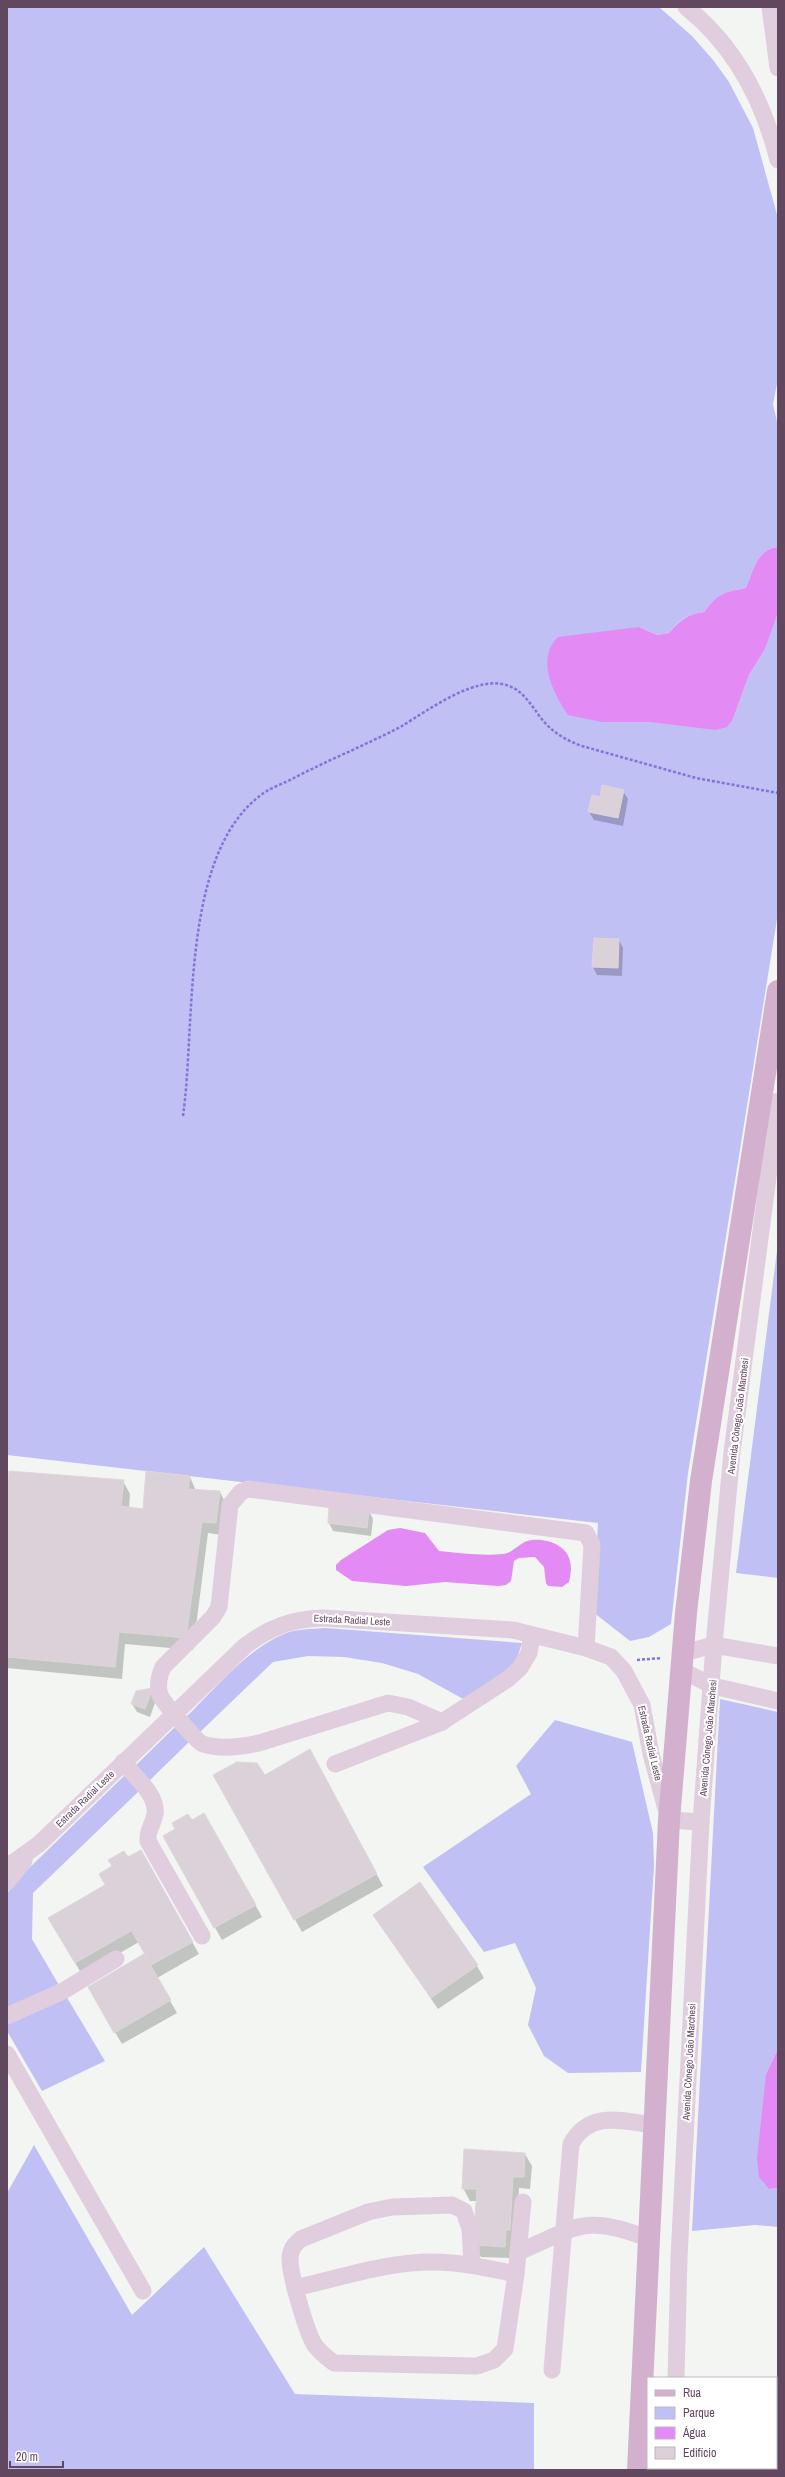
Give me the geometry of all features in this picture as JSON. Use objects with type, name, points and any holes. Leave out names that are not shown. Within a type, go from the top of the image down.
[{"type":"main road","points":[[638,2470],[647,2238],[669,1820],[682,1661],[701,1481],[778,991]]},
{"type":"street","points":[[686,7],[716,37],[751,86],[770,127],[778,160]]},
{"type":"street","points":[[770,7],[778,68]]},
{"type":"street","name":"Avenida Cônego João Marchesi","points":[[676,2377],[679,2258],[701,1822],[713,1686],[714,1645],[732,1452],[778,1102]]},
{"type":"street","points":[[442,1722],[408,1707],[388,1703],[259,1743],[239,1747],[222,1747],[201,1743],[174,1713],[160,1696],[160,1674],[162,1667],[213,1617],[219,1607],[230,1505],[240,1492],[248,1489],[586,1533],[592,1545],[586,1648]]},
{"type":"street","name":"Estrada Radial Leste","points":[[7,1867],[38,1844],[244,1646],[263,1632],[301,1619],[323,1618],[514,1630],[586,1648],[611,1657],[624,1671],[642,1705],[651,1754],[669,1820]]},
{"type":"street","points":[[335,1764],[442,1722],[508,1679],[520,1668],[529,1653],[532,1635]]},
{"type":"street","points":[[778,1656],[714,1645],[682,1661],[713,1686],[778,1701]]},
{"type":"street","points":[[123,1762],[151,1796],[155,1806],[155,1816],[147,1831],[148,1841],[202,1936]]},
{"type":"street","points":[[669,1820],[701,1822]]},
{"type":"street","points":[[7,1882],[38,1844]]},
{"type":"street","points":[[7,2016],[63,1991],[116,1959]]},
{"type":"street","points":[[7,2054],[143,2291]]},
{"type":"street","points":[[552,2370],[571,2144],[578,2132],[592,2124],[607,2119],[654,2126]]},
{"type":"street","points":[[472,2264],[470,2229],[464,2211],[452,2205],[392,2207],[368,2212],[301,2239],[293,2247],[290,2258],[295,2288],[313,2342],[322,2354],[334,2363],[477,2366],[494,2360],[505,2349],[516,2274],[523,2202]]},
{"type":"street","points":[[518,2252],[582,2224],[599,2223],[620,2227],[647,2238]]},
{"type":"street","points":[[295,2288],[403,2264],[433,2262],[472,2264],[516,2274]]},
{"type":"path","points":[[183,1116],[188,1084],[196,944],[200,915],[209,878],[222,844],[239,815],[262,795],[401,726],[450,696],[484,684],[508,685],[524,696],[545,723],[564,740],[696,778],[778,793]]},
{"type":"path","points":[[611,1657],[640,1661],[682,1661]]},
{"type":"green space","points":[[7,7],[659,7],[692,36],[714,61],[729,82],[753,128],[778,218],[778,379],[773,404],[778,426],[778,547],[765,552],[760,556],[746,588],[722,594],[713,601],[704,612],[693,614],[684,618],[669,633],[657,635],[639,627],[602,722],[733,719],[749,675],[765,649],[778,608],[778,913],[688,1473],[671,1624],[649,1637],[630,1641],[593,1612],[598,1523],[7,1455]]},
{"type":"green space","points":[[778,1243],[778,1578],[736,1573]]},
{"type":"green space","points":[[326,1628],[522,1643],[515,1664],[465,1700],[418,1674],[382,1663],[344,1657],[308,1656],[273,1662],[199,1733],[186,1717],[244,1660],[270,1641],[294,1631]]},
{"type":"green space","points":[[720,1699],[778,1712],[778,2049],[766,2074],[769,2189],[778,2188],[778,2227],[755,2225],[692,2231]]},
{"type":"green space","points":[[555,1720],[632,1742],[653,1833],[654,1866],[641,2072],[568,2073],[544,2056],[528,2025],[536,1988],[515,1943],[484,1952],[423,1867],[531,1794],[516,1766]]},
{"type":"green space","points":[[177,1725],[190,1741],[148,1782],[135,1766]]},
{"type":"green space","points":[[125,1775],[139,1791],[33,1893],[32,1939],[60,1987],[7,2012],[7,1893],[22,1875]]},
{"type":"green space","points":[[66,1996],[105,2061],[42,2091],[7,2031],[7,2023]]},
{"type":"green space","points":[[34,2145],[132,2315],[204,2247],[295,2394],[534,2403],[534,2470],[7,2470],[7,2193]]},
{"type":"water","points":[[778,547],[777,615],[765,649],[749,675],[733,719],[727,727],[716,730],[650,722],[602,722],[568,715],[557,697],[547,666],[551,646],[558,637],[639,627],[657,635],[669,633],[685,618],[693,614],[704,612],[713,601],[722,594],[746,588],[760,556],[771,549]]},
{"type":"water","points":[[400,1528],[425,1533],[439,1551],[455,1553],[495,1555],[509,1552],[527,1541],[539,1540],[551,1542],[562,1548],[569,1558],[571,1570],[569,1582],[562,1587],[548,1586],[546,1583],[544,1567],[535,1557],[519,1558],[514,1561],[511,1581],[506,1585],[498,1586],[445,1582],[406,1586],[352,1581],[336,1570],[336,1565],[341,1560],[388,1530]]},
{"type":"water","points":[[778,2049],[778,2188],[769,2189],[759,2177],[757,2159],[766,2074]]},
{"type":"building","points":[[602,785],[624,790],[618,818],[588,812],[592,795],[600,797]]},
{"type":"building","points":[[594,938],[619,939],[618,968],[592,967]]},
{"type":"building","points":[[9,1471],[124,1480],[121,1506],[143,1509],[146,1471],[190,1476],[188,1489],[220,1491],[216,1523],[202,1522],[186,1638],[119,1632],[115,1667],[7,1657],[7,1493]]},
{"type":"building","points":[[329,1505],[369,1510],[367,1528],[328,1523]]},
{"type":"building","points":[[153,1688],[145,1709],[131,1704],[136,1691]]},
{"type":"building","points":[[310,1749],[377,1874],[294,1920],[213,1775],[237,1762],[257,1763],[265,1775]]},
{"type":"building","points":[[204,1813],[256,1905],[214,1928],[163,1836],[175,1829],[172,1823],[188,1814],[192,1820]]},
{"type":"building","points":[[141,1850],[193,1942],[151,1965],[99,1874],[112,1866],[108,1860],[124,1851],[128,1857]]},
{"type":"building","points":[[420,1882],[478,1965],[431,1998],[373,1915]]},
{"type":"building","points":[[105,1885],[131,1931],[75,1963],[48,1918]]},
{"type":"building","points":[[144,1954],[171,2000],[114,2033],[88,1987]]},
{"type":"building","points":[[464,2149],[525,2153],[524,2177],[513,2177],[510,2230],[506,2230],[505,2247],[473,2245],[477,2189],[462,2189]]}]
